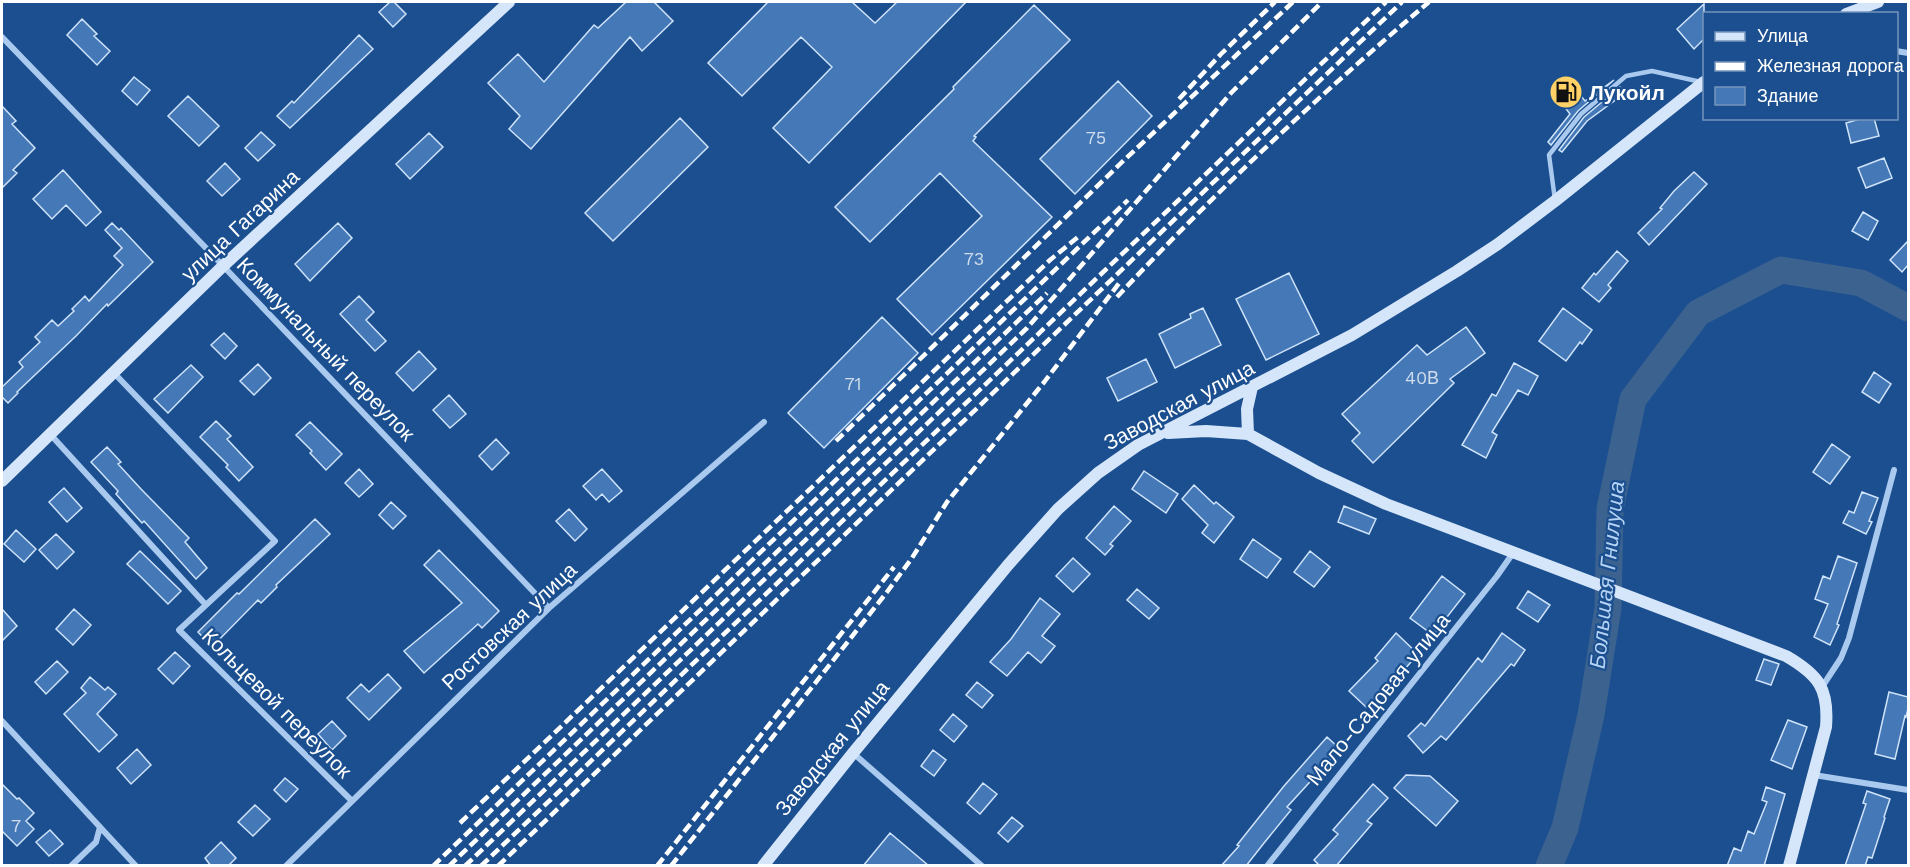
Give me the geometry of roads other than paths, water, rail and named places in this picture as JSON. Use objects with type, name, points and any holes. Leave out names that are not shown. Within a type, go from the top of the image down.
[{"type":"main road","name":"улица Гагарина","points":[[2,481],[223,266],[509,2]]},
{"type":"main road","points":[[1851,12],[1878,2]]},
{"type":"main road","name":"Заводская улица","points":[[763,866],[1008,565],[1058,509],[1098,473],[1138,445],[1352,335],[1457,272],[1555,201],[1703,83]]},
{"type":"main road","points":[[1248,434],[1247,409],[1252,387]]},
{"type":"main road","points":[[1162,434],[1186,431],[1248,434],[1356,490],[1513,553],[1630,595],[1786,656],[1805,667],[1822,687],[1828,707],[1826,727],[1790,866]]},
{"type":"street","name":"Коммунальный переулок","points":[[2,38],[549,608]]},
{"type":"street","name":"Кольцевой переулок","points":[[114,373],[275,541],[179,630],[352,801]]},
{"type":"street","name":"Ростовская улица","points":[[286,866],[549,608],[764,422]]},
{"type":"street","name":"Кольцевой переулок","points":[[50,434],[206,604]]},
{"type":"street","points":[[1822,687],[1841,658],[1849,638],[1894,470]]},
{"type":"street","name":"Мало-Садовая улица","points":[[1267,866],[1513,553]]},
{"type":"street","points":[[2,721],[136,866]]},
{"type":"street","points":[[853,753],[982,866]]},
{"type":"street","points":[[1814,775],[1908,790]]},
{"type":"street","points":[[70,866],[96,842],[100,826]]},
{"type":"lane","points":[[1555,201],[1549,155],[1581,114],[1626,76],[1652,71],[1703,82]]},
{"type":"waterway","name":"Большая Гнилуша","points":[[1549,866],[1565,828],[1591,715],[1608,608],[1610,509],[1633,399],[1698,313],[1781,270],[1861,283],[1908,308]]},
{"type":"railway","points":[[1179,99],[1221,54],[1275,2]]},
{"type":"railway","points":[[836,441],[1120,164],[1293,2]]},
{"type":"railway","points":[[465,866],[1027,328],[1231,93],[1322,2]]},
{"type":"railway","points":[[481,866],[1386,2]]},
{"type":"railway","points":[[498,866],[1402,2]]},
{"type":"railway","points":[[1117,297],[1269,145],[1429,2]]},
{"type":"railway","points":[[433,866],[1128,200]]},
{"type":"railway","points":[[460,823],[1050,260],[1078,237]]},
{"type":"railway","points":[[671,866],[887,592],[912,558],[947,502],[1045,381],[1120,282]]},
{"type":"railway","points":[[449,866],[1047,293]]},
{"type":"railway","points":[[657,866],[894,567]]},
{"type":"place","name":"Лукойл","points":[[1566,92]]}]
